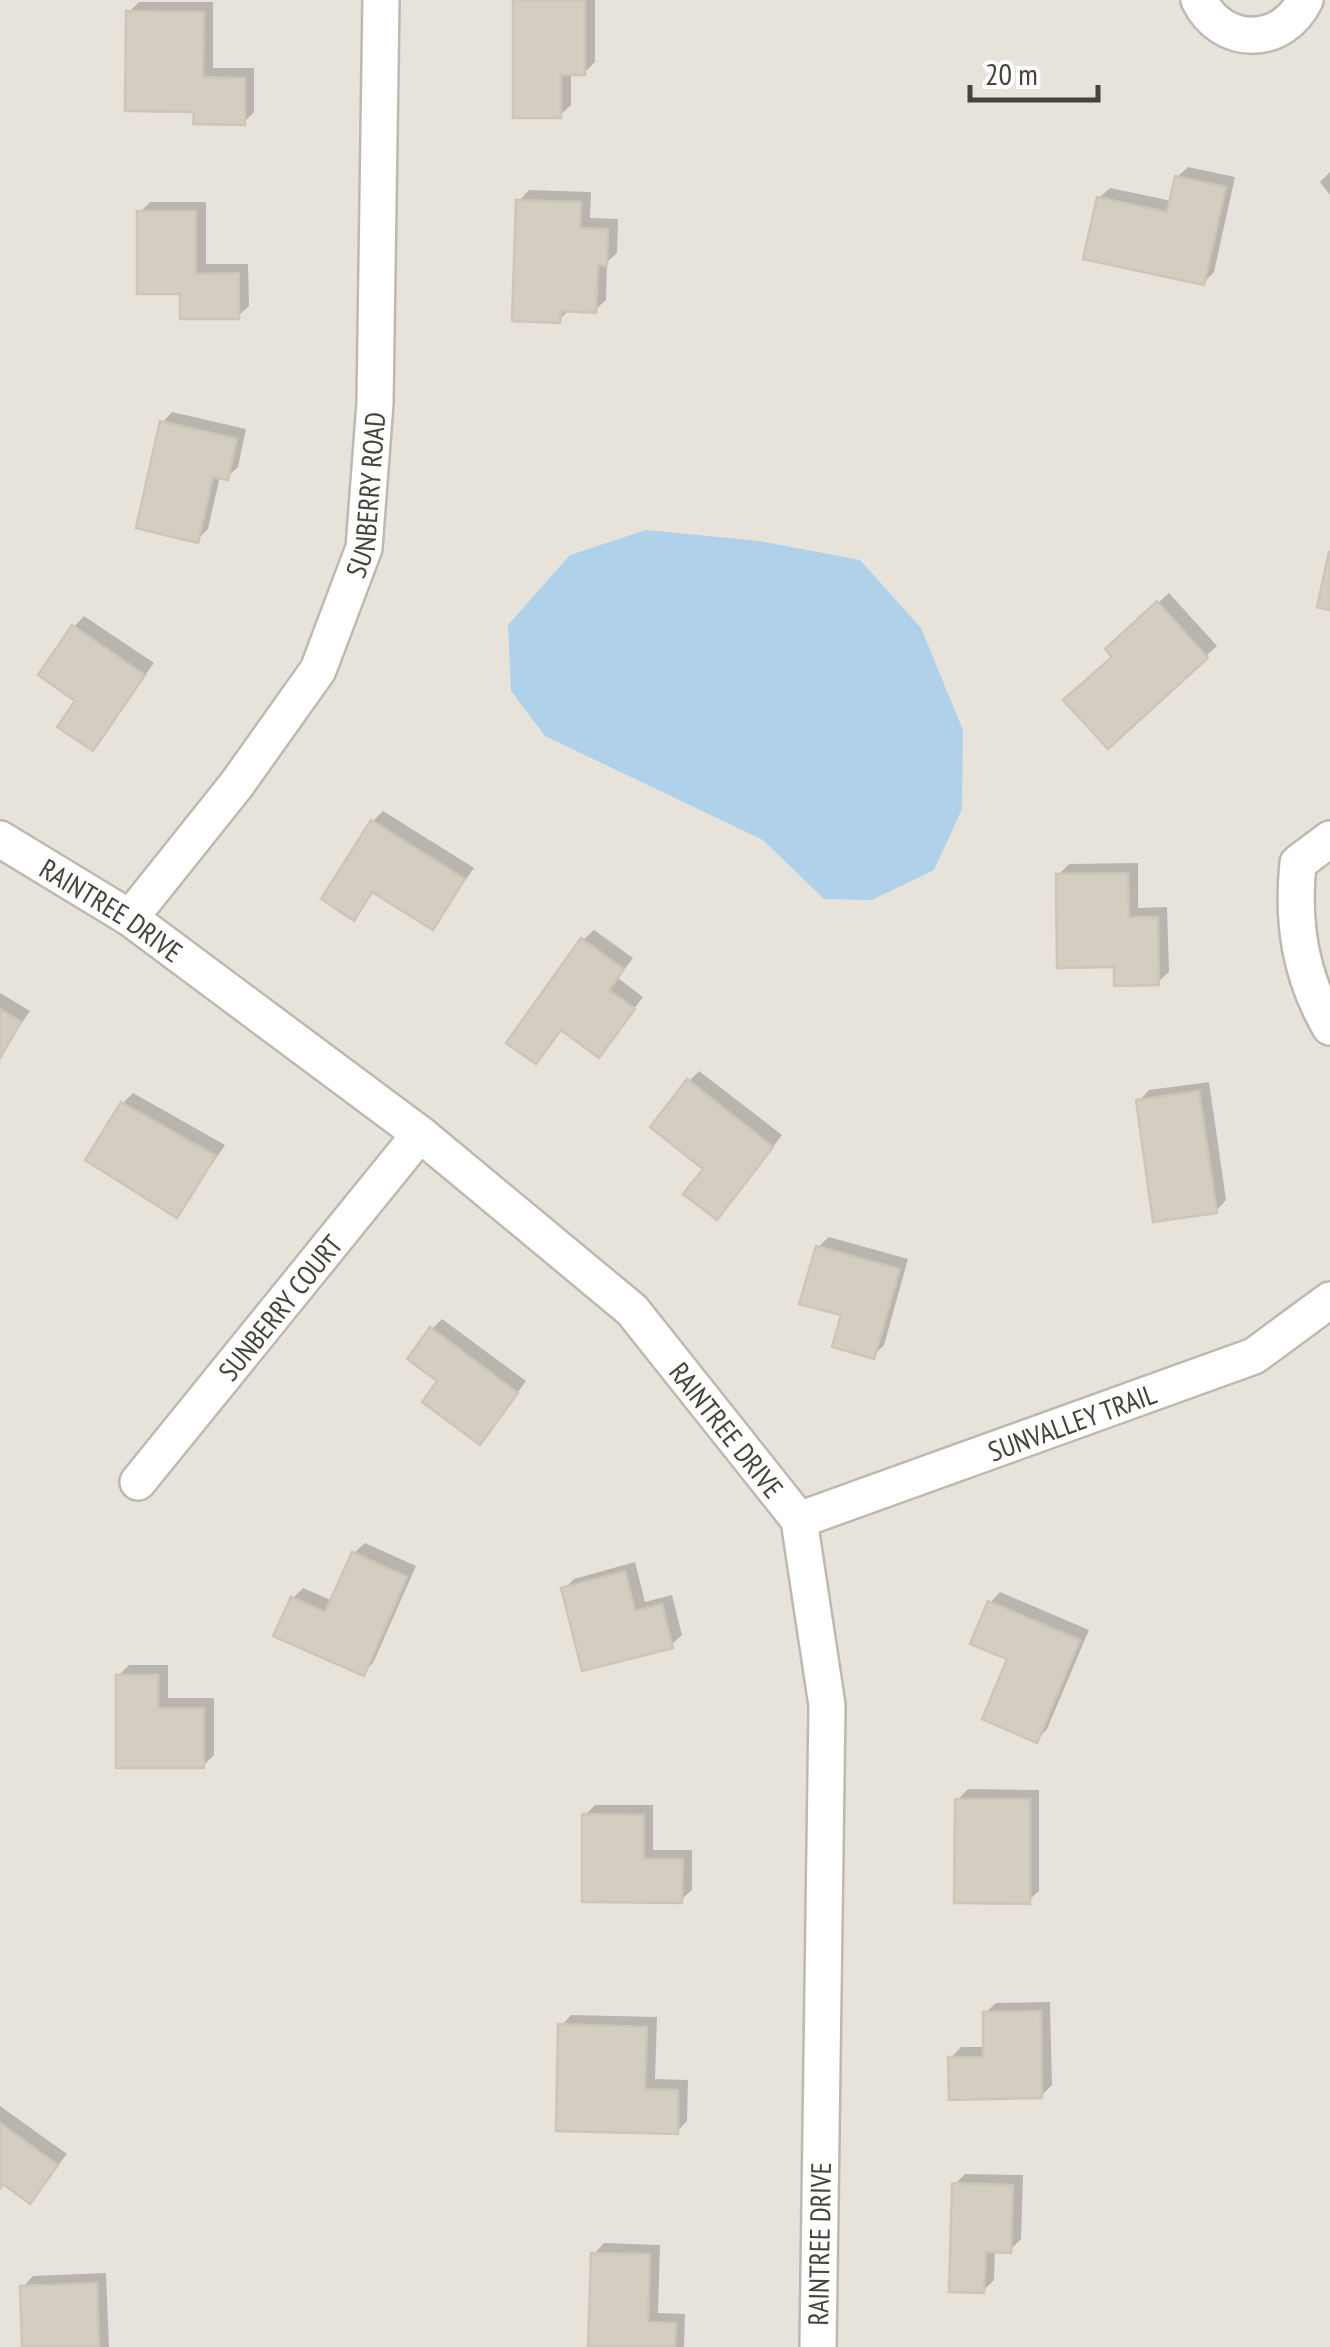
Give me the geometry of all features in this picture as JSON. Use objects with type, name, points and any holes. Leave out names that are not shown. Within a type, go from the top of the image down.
[{"type":"street","name":"SUNBERRY ROAD","points":[[130,918],[238,784],[318,670],[364,548],[375,402],[381,0]]},
{"type":"street","points":[[1199,0],[1211,20],[1244,36],[1280,30],[1294,18],[1305,0]]},
{"type":"street","name":"RAINTREE DRIVE","points":[[0,839],[130,918],[420,1134],[632,1310],[799,1520],[827,1705],[818,2347]]},
{"type":"street","points":[[1330,839],[1298,863],[1293,912],[1320,985],[1330,1027]]},
{"type":"street","name":"SUNBERRY COURT","points":[[138,1482],[420,1134]]},
{"type":"street","name":"SUNVALLEY TRAIL","points":[[799,1520],[1254,1356],[1330,1300]]},
{"type":"shaded area","points":[[0,0],[1330,0],[1330,2347],[0,2347]]},
{"type":"water","points":[[646,530],[760,541],[860,560],[921,628],[963,730],[962,809],[934,870],[872,900],[824,899],[763,840],[545,736],[511,691],[508,625],[570,555]]},
{"type":"building","points":[[513,0],[585,0],[585,75],[561,75],[561,118],[513,118]]},
{"type":"building","points":[[126,11],[204,12],[203,77],[245,78],[245,125],[193,124],[194,112],[125,111]]},
{"type":"building","points":[[1175,176],[1226,187],[1204,285],[1083,259],[1097,197],[1167,212]]},
{"type":"building","points":[[516,200],[581,202],[580,228],[608,229],[607,266],[598,265],[596,313],[561,311],[560,323],[512,321]]},
{"type":"building","points":[[137,211],[196,211],[196,274],[239,273],[239,319],[180,319],[180,294],[137,294]]},
{"type":"building","points":[[160,421],[237,439],[228,480],[213,477],[198,543],[136,528]]},
{"type":"building","points":[[1330,552],[1330,610],[1317,607]]},
{"type":"building","points":[[1157,601],[1208,658],[1108,749],[1063,700],[1112,657],[1105,649]]},
{"type":"building","points":[[72,625],[145,675],[93,751],[57,727],[75,701],[38,675]]},
{"type":"building","points":[[371,820],[465,879],[433,930],[372,892],[354,921],[321,899]]},
{"type":"building","points":[[1128,873],[1129,917],[1158,917],[1159,985],[1114,986],[1114,967],[1057,968],[1056,874]]},
{"type":"building","points":[[581,938],[624,969],[609,990],[635,1009],[599,1058],[561,1030],[536,1064],[506,1043]]},
{"type":"building","points":[[0,1009],[21,1022],[0,1058]]},
{"type":"building","points":[[687,1079],[773,1147],[717,1220],[683,1194],[703,1169],[650,1127]]},
{"type":"building","points":[[1199,1091],[1217,1213],[1153,1222],[1136,1100]]},
{"type":"building","points":[[121,1102],[216,1156],[177,1218],[85,1160]]},
{"type":"building","points":[[816,1246],[900,1269],[874,1359],[832,1347],[841,1315],[799,1304]]},
{"type":"building","points":[[430,1327],[518,1393],[480,1445],[422,1402],[437,1381],[407,1359]]},
{"type":"building","points":[[352,1552],[407,1577],[364,1676],[273,1636],[291,1597],[325,1612]]},
{"type":"building","points":[[625,1571],[635,1611],[662,1604],[673,1648],[582,1671],[561,1588]]},
{"type":"building","points":[[988,1601],[1080,1640],[1037,1743],[982,1719],[1007,1659],[970,1644]]},
{"type":"building","points":[[116,1675],[158,1675],[158,1708],[204,1708],[204,1768],[116,1768]]},
{"type":"building","points":[[955,1799],[1030,1799],[1030,1904],[954,1903]]},
{"type":"building","points":[[582,1814],[644,1815],[644,1859],[683,1859],[682,1903],[582,1902]]},
{"type":"building","points":[[1041,2011],[1042,2098],[949,2100],[948,2057],[983,2057],[983,2012]]},
{"type":"building","points":[[558,2024],[647,2027],[645,2089],[678,2090],[678,2134],[556,2131]]},
{"type":"building","points":[[0,2123],[58,2165],[30,2204],[3,2184],[0,2189]]},
{"type":"building","points":[[952,2183],[1013,2185],[1011,2253],[986,2252],[984,2293],[949,2292]]},
{"type":"building","points":[[591,2253],[650,2254],[648,2322],[676,2323],[675,2347],[588,2347]]},
{"type":"building","points":[[97,2283],[99,2347],[22,2347],[20,2286]]}]
